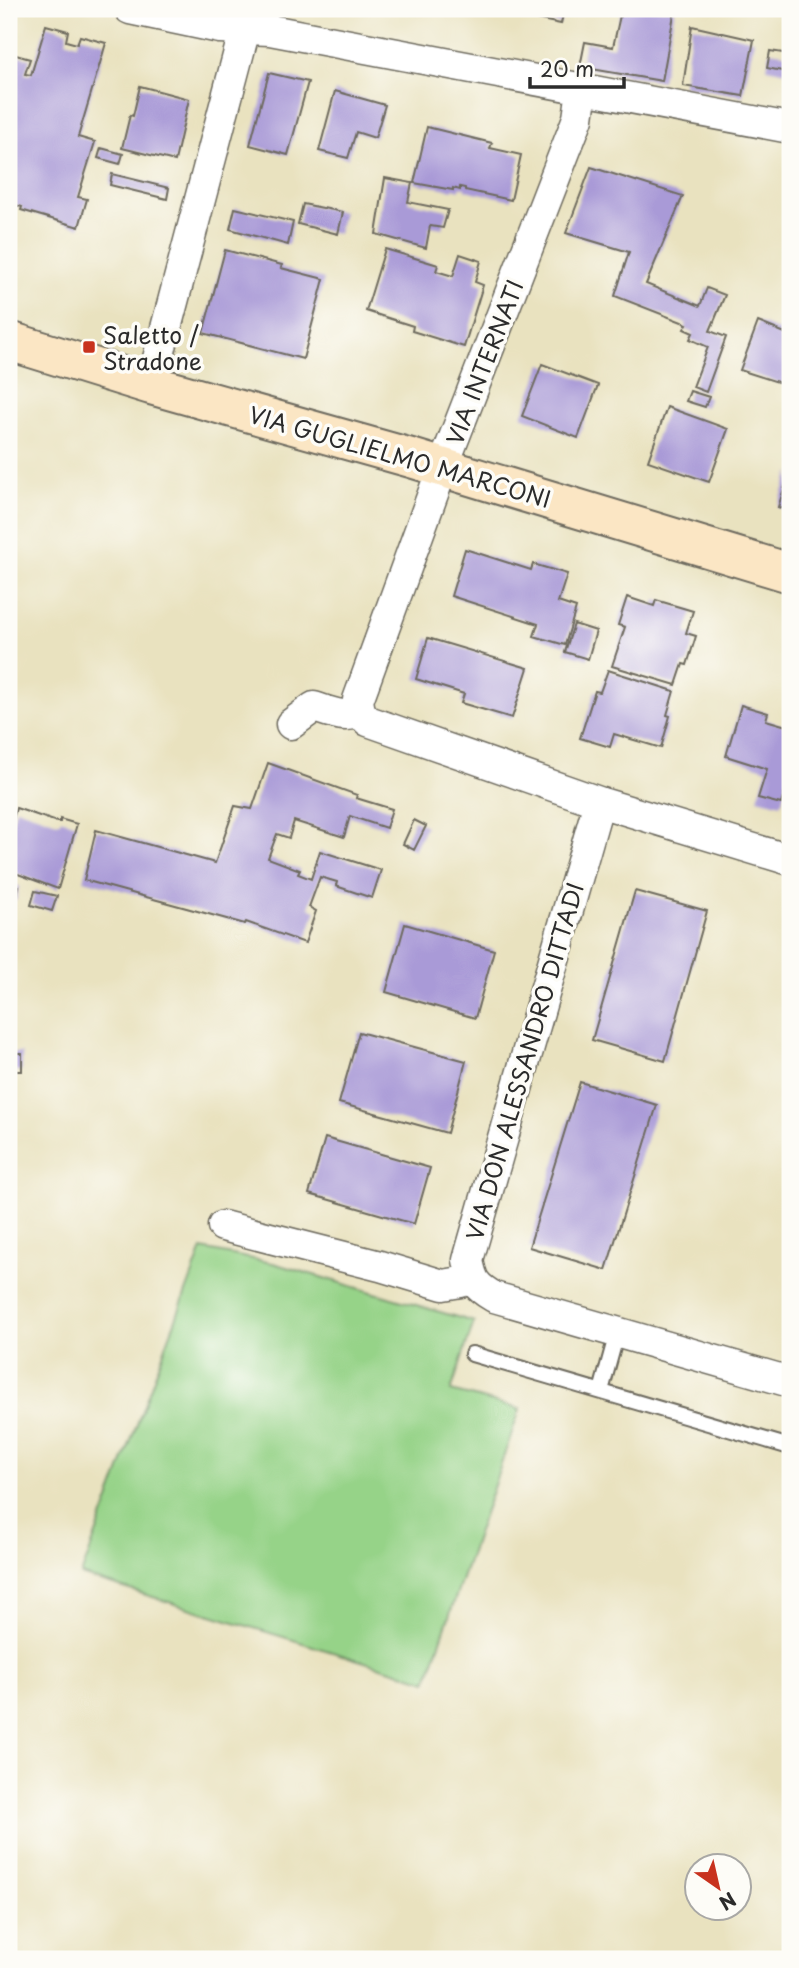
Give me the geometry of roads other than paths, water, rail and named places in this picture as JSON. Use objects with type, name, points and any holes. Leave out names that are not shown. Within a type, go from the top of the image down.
[{"type":"main road","name":"VIA GUGLIELMO MARCONI","points":[[9,341],[151,386],[327,434],[790,573]]},
{"type":"street","points":[[130,9],[220,28],[247,19],[270,30],[790,128]]},
{"type":"street","points":[[151,386],[247,19]]},
{"type":"street","name":"VIA INTERNATI","points":[[360,712],[358,700],[442,469],[578,118],[582,90]]},
{"type":"street","points":[[291,724],[314,707],[342,715],[360,712],[368,721],[599,802],[790,860]]},
{"type":"street","name":"VIA DON ALESSANDRO DITTADI","points":[[599,802],[468,1260],[471,1276],[478,1288],[494,1297],[790,1382]]},
{"type":"street","points":[[223,1226],[443,1285],[461,1282],[471,1276]]},
{"type":"lane","points":[[601,1391],[617,1332]]},
{"type":"lane","points":[[472,1354],[790,1447]]},
{"type":"place","name":"Saletto / Stradone","points":[[89,347]]}]
